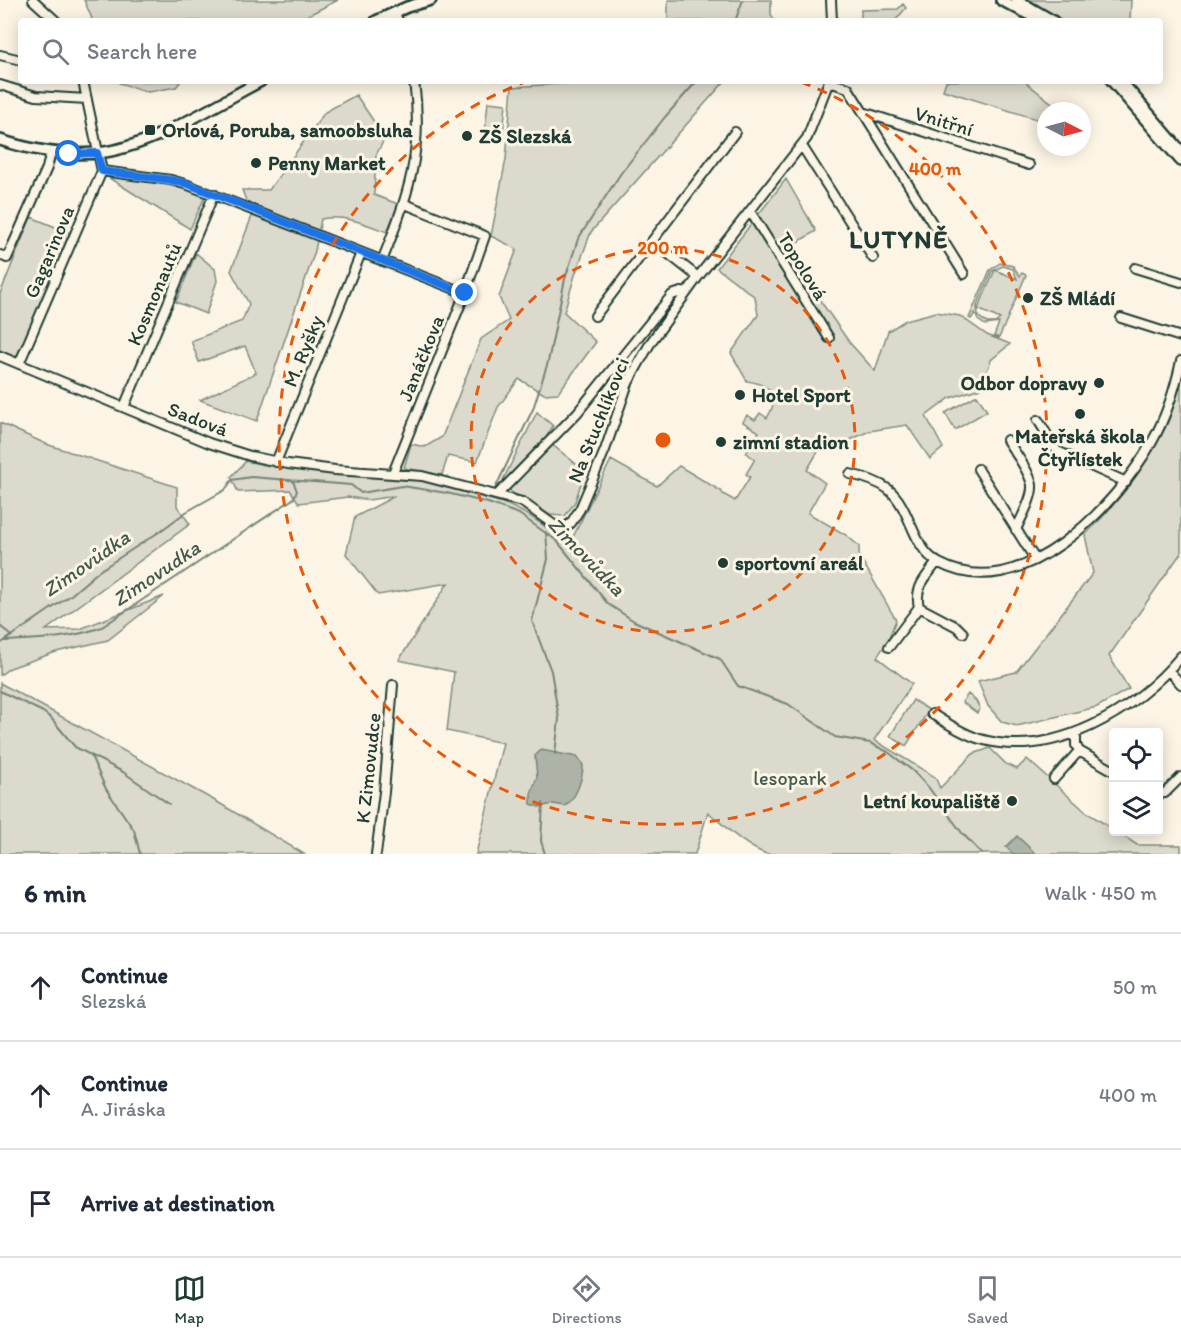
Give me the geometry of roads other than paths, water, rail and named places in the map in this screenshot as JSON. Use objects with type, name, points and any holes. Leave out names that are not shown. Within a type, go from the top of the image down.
[{"type":"street","points":[[33,0],[53,18]]},
{"type":"street","points":[[396,17],[431,0]]},
{"type":"street","points":[[831,0],[832,18]]},
{"type":"street","points":[[1001,0],[1035,18]]},
{"type":"street","points":[[1017,0],[1048,18]]},
{"type":"street","points":[[0,55],[18,59]]},
{"type":"street","points":[[84,84],[102,171],[171,180],[214,194],[465,293]]},
{"type":"street","points":[[0,140],[51,153],[97,153],[123,148],[159,135],[255,84]]},
{"type":"street","points":[[382,261],[405,204],[418,141],[414,84]]},
{"type":"street","name":"Na Stuchlíkovci","points":[[393,473],[422,476],[522,502],[554,525],[566,527],[571,523],[580,509],[628,383],[651,342],[698,277],[802,146],[815,120],[828,84]]},
{"type":"street","points":[[837,84],[848,88],[964,274]]},
{"type":"street","points":[[1115,84],[1181,161]]},
{"type":"street","points":[[1124,84],[1181,151]]},
{"type":"street","points":[[0,85],[36,96],[87,99]]},
{"type":"street","name":"Vnitřní","points":[[863,112],[1029,165]]},
{"type":"street","points":[[595,316],[735,132]]},
{"type":"street","points":[[802,146],[873,258]]},
{"type":"street","points":[[0,255],[7,258],[47,168],[51,153]]},
{"type":"street","name":"Gagarinova","points":[[19,364],[102,171]]},
{"type":"street","name":"Kosmonautů","points":[[124,407],[214,194]]},
{"type":"street","name":"Janáčkova","points":[[393,473],[465,293],[485,236],[405,204]]},
{"type":"street","name":"Topolová","points":[[750,211],[829,338]]},
{"type":"street","points":[[652,241],[698,277]]},
{"type":"street","name":"M. Ryšky","points":[[276,462],[361,253]]},
{"type":"street","points":[[1135,268],[1181,282]]},
{"type":"street","name":"Na Stuchlíkovci","points":[[497,495],[577,412],[672,295],[686,293]]},
{"type":"street","points":[[1121,318],[1181,337]]},
{"type":"street","name":"Sadová","points":[[0,356],[209,443],[276,462],[335,470],[393,473]]},
{"type":"street","points":[[850,474],[881,484],[890,491],[898,501],[922,548],[937,562],[955,570],[987,575],[1005,572],[1052,550],[1089,522],[1126,482],[1153,440],[1167,410],[1181,361]]},
{"type":"street","points":[[1038,420],[1057,451],[1126,482]]},
{"type":"street","points":[[1007,440],[1032,485],[1031,494],[1016,530]]},
{"type":"street","points":[[978,469],[1035,559]]},
{"type":"street","points":[[937,562],[919,588],[916,597],[919,607],[957,627],[963,633]]},
{"type":"street","points":[[889,647],[919,607]]},
{"type":"street","points":[[932,714],[972,736],[992,742],[1029,744],[1048,741],[1090,728],[1144,693],[1169,671],[1181,656]]},
{"type":"street","points":[[1169,671],[1181,684]]},
{"type":"street","name":"K Zimovudce","points":[[376,854],[393,686]]},
{"type":"street","points":[[1076,733],[1076,745],[1079,752],[1109,769]]},
{"type":"street","points":[[1054,779],[1079,752]]},
{"type":"street","points":[[1163,793],[1181,777]]},
{"type":"waterway","points":[[736,18],[743,0]]},
{"type":"waterway","points":[[494,491],[533,409],[548,362],[565,279],[578,239],[621,173],[694,84]]},
{"type":"waterway","name":"Zimovůdka","points":[[0,644],[71,595],[99,571],[186,512],[225,490],[232,480],[251,477],[351,485],[361,493],[402,486],[447,493],[488,503],[519,514],[557,541],[608,604],[634,621],[720,659],[738,686],[788,704],[835,737],[870,743],[888,752],[913,771],[929,788],[962,833],[982,854]]},
{"type":"waterway","name":"Zimovudka","points":[[5,641],[66,636],[102,627],[293,499],[297,491],[293,481]]},
{"type":"waterway","points":[[546,532],[548,559],[532,621],[551,671],[559,719],[555,754]]},
{"type":"waterway","points":[[0,626],[12,636]]},
{"type":"waterway","points":[[0,691],[43,712],[51,718],[75,747],[123,772],[169,804]]},
{"type":"waterway","points":[[91,756],[106,789],[134,830],[140,854]]},
{"type":"waterway","points":[[543,803],[541,841],[545,854]]},
{"type":"place","name":"Orlová, Poruba, samoobsluha","points":[[150,130]]},
{"type":"place","name":"ZŠ Slezská","points":[[467,136]]},
{"type":"place","name":"Penny Market","points":[[256,163]]},
{"type":"place","name":"ZŠ Mládí","points":[[1028,298]]},
{"type":"place","name":"Odbor dopravy","points":[[1099,383]]},
{"type":"place","name":"Hotel Sport","points":[[740,395]]},
{"type":"place","name":"Mateřská škola Čtyřlístek","points":[[1080,414]]},
{"type":"place","name":"zimní stadion","points":[[721,442]]},
{"type":"place","name":"sportovní areál","points":[[723,563]]},
{"type":"place","name":"Letní koupaliště","points":[[1012,801]]},
{"type":"district","name":"LUTYNĚ","points":[[899,239]]},
{"type":"park label","name":"lesopark","points":[[790,778]]}]
